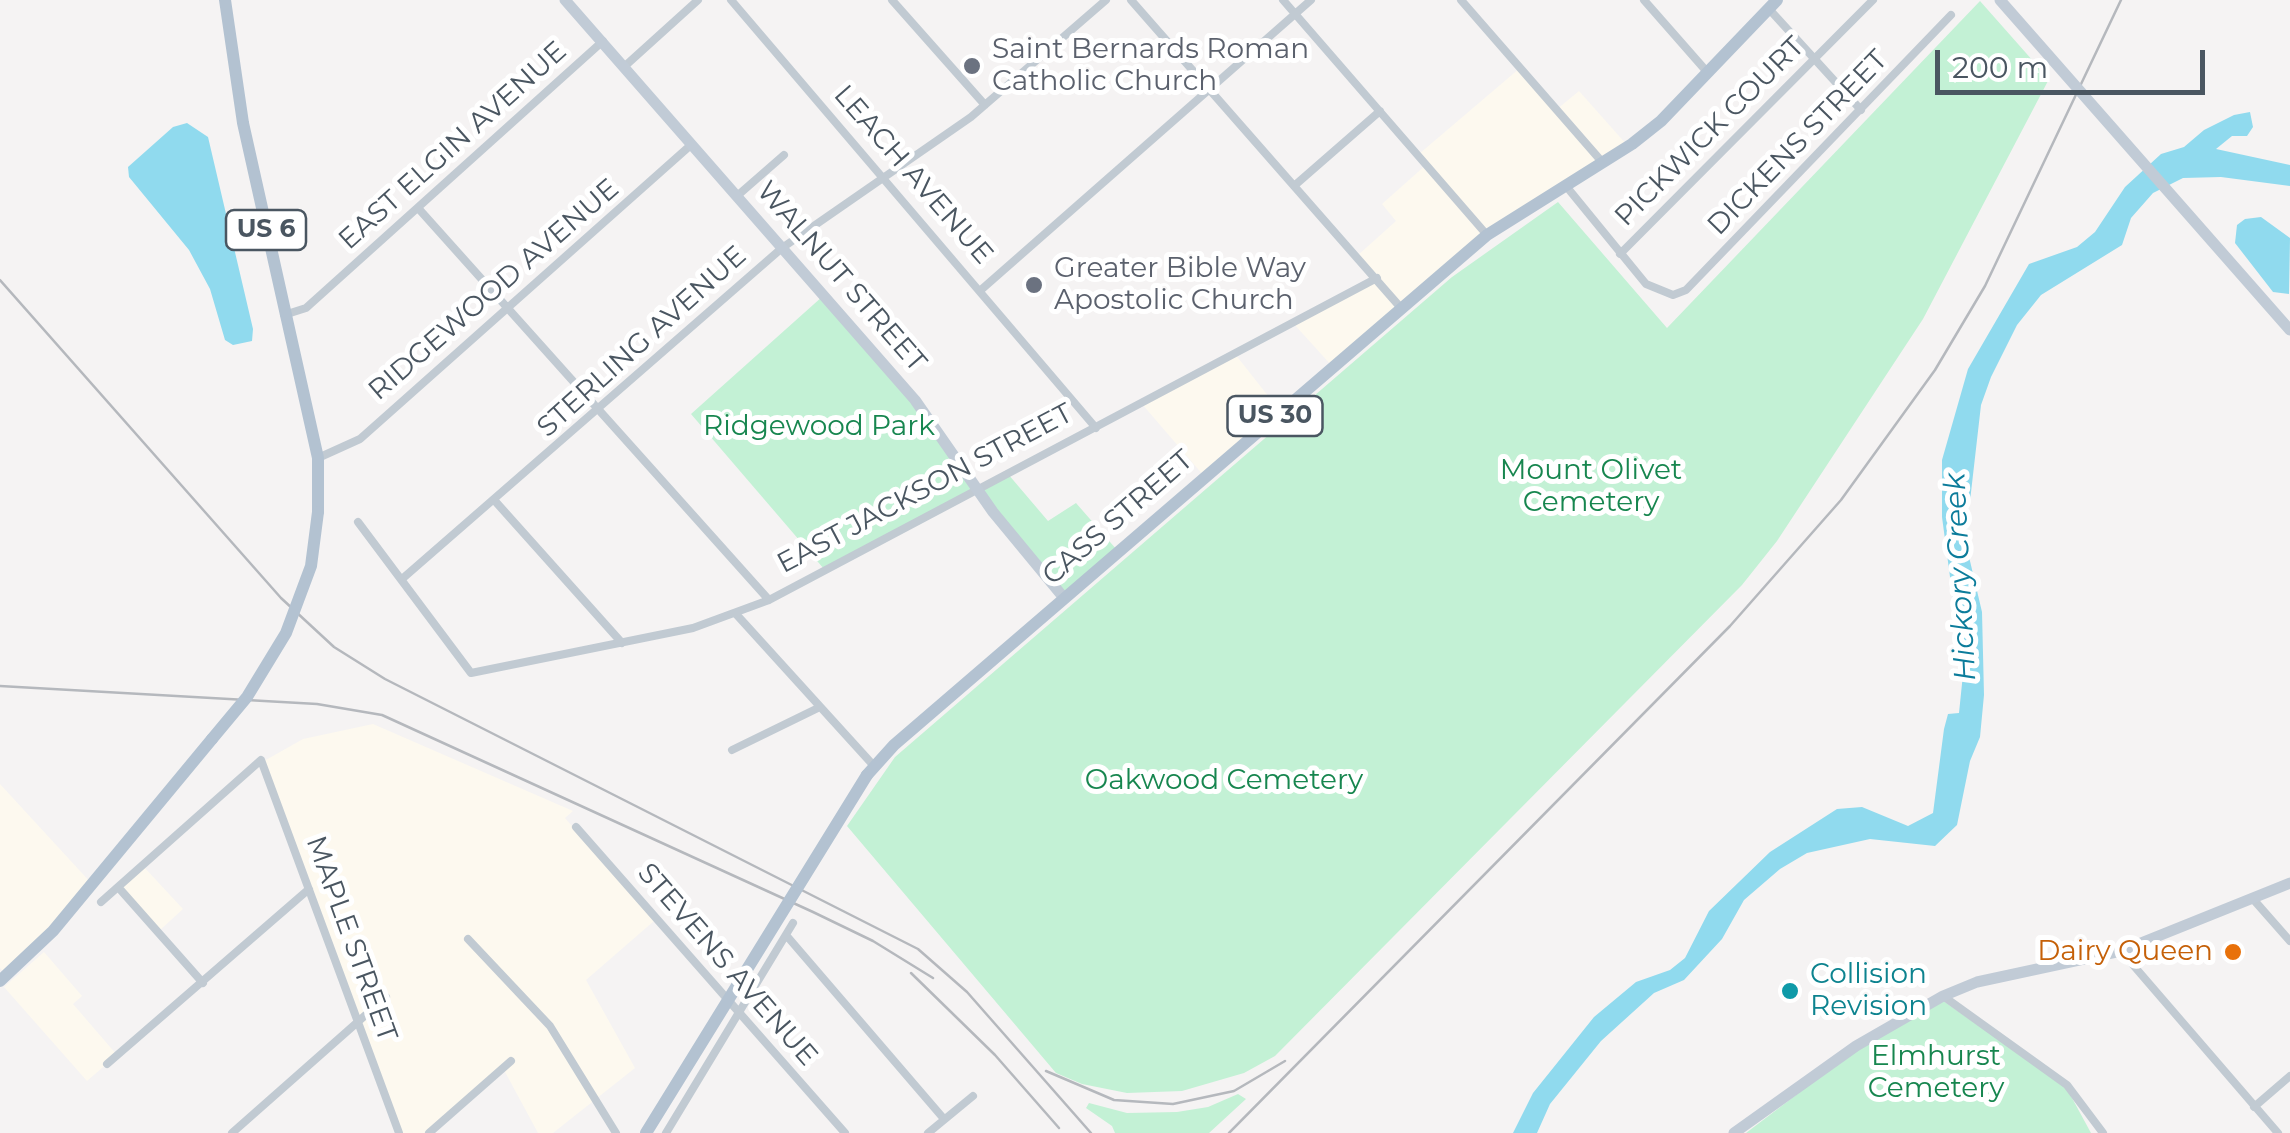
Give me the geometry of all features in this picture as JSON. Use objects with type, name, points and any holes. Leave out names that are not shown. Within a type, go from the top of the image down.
[{"type":"main road","name":"US 6","points":[[0,981],[74,907],[269,665],[286,633],[311,566],[318,512],[318,458],[236,89],[224,0]]},
{"type":"main road","name":"CASS STREET","points":[[646,1133],[870,771],[1064,598],[1487,236],[1603,163],[1660,120],[1773,4]]},
{"type":"street","name":"WALNUT STREET","points":[[566,0],[915,400],[978,489],[1064,598]]},
{"type":"street","points":[[625,66],[698,0]]},
{"type":"street","name":"LEACH AVENUE","points":[[731,0],[982,289],[1096,428]]},
{"type":"street","name":"STERLING AVENUE","points":[[402,579],[496,502],[782,248],[985,106],[1106,0]]},
{"type":"street","points":[[1131,0],[1402,308]]},
{"type":"street","points":[[1283,0],[1487,236]]},
{"type":"street","points":[[982,289],[1312,0]]},
{"type":"street","points":[[1461,0],[1603,163]]},
{"type":"street","points":[[1644,0],[1708,72]]},
{"type":"street","name":"PICKWICK COURT","points":[[1620,254],[1873,0]]},
{"type":"street","points":[[2000,0],[2290,330]]},
{"type":"street","points":[[898,2],[985,106]]},
{"type":"street","points":[[1773,4],[1814,61],[1861,110]]},
{"type":"street","name":"DICKENS STREET","points":[[1620,254],[1646,284],[1672,295],[1694,282],[1951,15]]},
{"type":"street","name":"EAST ELGIN AVENUE","points":[[284,315],[306,308],[603,42]]},
{"type":"street","points":[[1294,186],[1380,110]]},
{"type":"street","name":"RIDGEWOOD AVENUE","points":[[318,458],[360,439],[693,144]]},
{"type":"street","points":[[737,196],[784,155]]},
{"type":"street","points":[[1566,186],[1620,254]]},
{"type":"street","points":[[418,208],[769,600]]},
{"type":"street","name":"EAST JACKSON STREET","points":[[402,579],[430,623],[471,673],[622,643],[736,614],[1377,278]]},
{"type":"street","points":[[496,502],[622,643]]},
{"type":"street","points":[[358,522],[402,579]]},
{"type":"street","points":[[736,614],[870,771]]},
{"type":"street","points":[[732,750],[818,708]]},
{"type":"street","name":"MAPLE STREET","points":[[118,887],[261,760],[399,1133]]},
{"type":"street","name":"STEVENS AVENUE","points":[[576,827],[845,1133]]},
{"type":"street","points":[[1734,1133],[1856,1046],[1943,996],[1977,982],[2121,951],[2290,883]]},
{"type":"street","points":[[101,902],[118,887],[203,983]]},
{"type":"street","points":[[107,1064],[309,890]]},
{"type":"street","points":[[2253,899],[2290,941]]},
{"type":"street","points":[[666,1133],[793,923]]},
{"type":"street","points":[[786,935],[944,1119]]},
{"type":"street","points":[[468,940],[550,1026],[616,1133]]},
{"type":"street","points":[[2121,951],[2278,1133]]},
{"type":"street","points":[[232,1133],[386,996]]},
{"type":"street","points":[[1943,996],[2067,1085],[2102,1133]]},
{"type":"street","points":[[429,1133],[510,1061]]},
{"type":"street","points":[[2254,1107],[2290,1076]]},
{"type":"street","points":[[928,1133],[973,1096]]},
{"type":"shaded area","points":[[1520,68],[1556,110],[1579,91],[1627,145],[1485,235],[1332,366],[1293,323],[1377,279],[1357,256],[1396,221],[1382,204],[1427,164],[1419,154]]},
{"type":"shaded area","points":[[1235,354],[1280,411],[1204,476],[1142,404]]},
{"type":"shaded area","points":[[373,724],[573,811],[565,818],[654,921],[586,980],[635,1068],[553,1133],[538,1133],[504,1070],[431,1133],[400,1133],[264,761],[303,739]]},
{"type":"shaded area","points":[[0,784],[92,884],[6,975],[0,968]]},
{"type":"shaded area","points":[[143,866],[183,909],[159,931],[119,887]]},
{"type":"shaded area","points":[[44,952],[82,996],[73,1004],[117,1055],[87,1081],[4,987]]},
{"type":"green space","points":[[1980,1],[2049,79],[1923,319],[1777,541],[1742,585],[1275,1056],[1244,1073],[1182,1091],[1127,1093],[1082,1084],[1056,1073],[847,826],[895,757],[1452,277],[1558,202],[1667,328]]},
{"type":"green space","name":"Ridgewood Park","points":[[823,296],[914,400],[977,489],[824,569],[691,414]]},
{"type":"green space","name":"Ridgewood Park","points":[[1008,474],[1048,521],[1076,503],[1117,550],[1064,596],[979,489]]},
{"type":"green space","name":"Elmhurst Cemetery","points":[[1942,1000],[2066,1087],[2091,1133],[1746,1133],[1858,1048]]},
{"type":"green space","points":[[1238,1094],[1246,1099],[1209,1133],[1115,1133],[1112,1126],[1086,1108],[1089,1103],[1127,1113],[1177,1112],[1208,1107]]},
{"type":"water","name":"Hickory Creek","points":[[2250,112],[2253,127],[2247,136],[2232,136],[2216,149],[2290,165],[2290,186],[2221,177],[2183,178],[2153,193],[2131,218],[2122,245],[2041,295],[2017,325],[1991,377],[1981,405],[1970,501],[1962,527],[1982,612],[1984,695],[1980,737],[1970,761],[1957,825],[1935,846],[1870,839],[1807,853],[1780,869],[1744,900],[1722,939],[1684,980],[1654,993],[1601,1041],[1550,1104],[1537,1133],[1513,1133],[1533,1093],[1594,1017],[1636,982],[1670,970],[1685,958],[1709,911],[1770,852],[1837,809],[1862,807],[1908,826],[1933,813],[1944,729],[1948,714],[1959,713],[1963,674],[1942,517],[1942,460],[1968,369],[2029,264],[2077,247],[2095,232],[2125,187],[2161,154],[2184,147],[2204,130],[2234,115]]},
{"type":"water","points":[[187,123],[208,137],[253,329],[252,341],[233,345],[225,340],[210,289],[189,250],[129,177],[128,167],[173,127]]},
{"type":"water","points":[[2261,217],[2290,238],[2289,294],[2273,292],[2235,243],[2237,225],[2245,219]]},
{"type":"railway","points":[[1229,1133],[1730,626],[1841,500],[1935,370],[1985,286],[2121,0]]},
{"type":"railway","points":[[0,280],[281,598],[334,647],[385,679],[918,949],[967,992],[1091,1133]]},
{"type":"railway","points":[[0,686],[317,704],[382,715],[813,912],[873,941],[933,978]]},
{"type":"railway","points":[[911,973],[995,1055],[1059,1128]]},
{"type":"railway","points":[[1046,1071],[1114,1100],[1173,1104],[1234,1091],[1285,1061]]},
{"type":"place","name":"Saint Bernards Roman Catholic Church","points":[[972,66]]},
{"type":"place","name":"Greater Bible Way Apostolic Church","points":[[1034,285]]},
{"type":"place","name":"Dairy Queen","points":[[2233,952]]},
{"type":"place","name":"Collision Revision","points":[[1790,991]]},
{"type":"park label","name":"Mount Olivet Cemetery","points":[[1591,487]]},
{"type":"park label","name":"Oakwood Cemetery","points":[[1224,781]]}]
